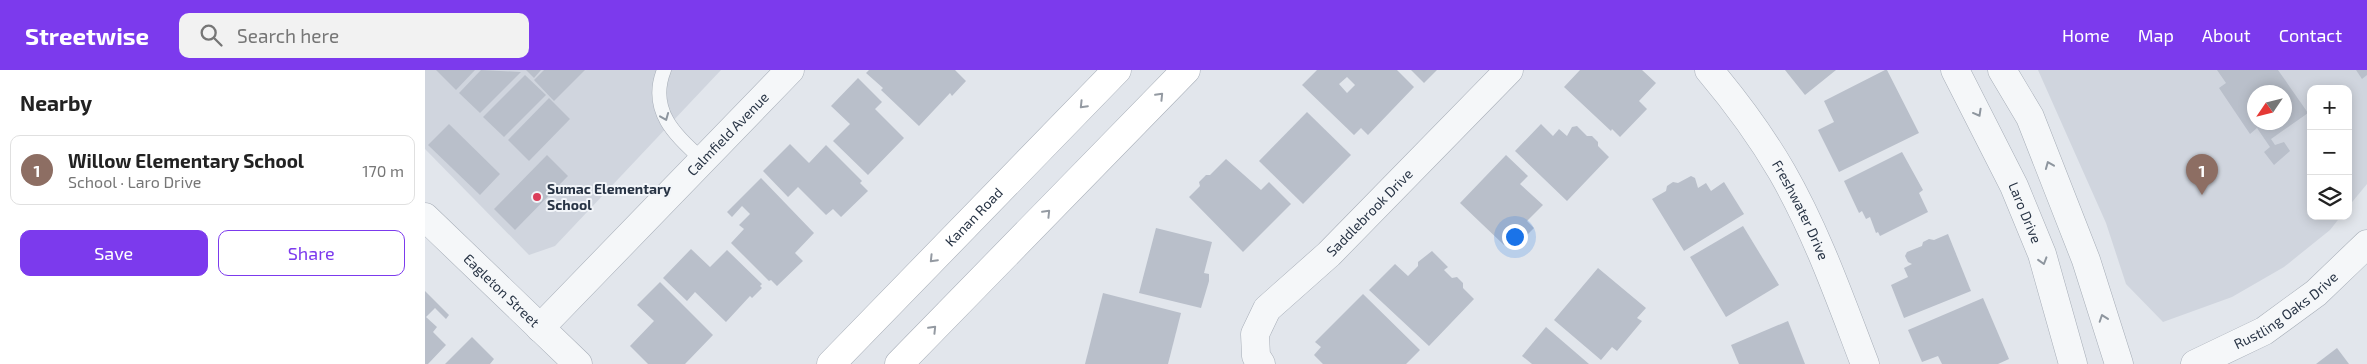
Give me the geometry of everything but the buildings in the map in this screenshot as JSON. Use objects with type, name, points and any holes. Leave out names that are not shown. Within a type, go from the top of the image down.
[{"type":"main road","name":"Kanan Road","points":[[831,364],[1117,70]]},
{"type":"main road","points":[[899,364],[1186,70]]},
{"type":"street","name":"Calmfield Avenue","points":[[540,328],[790,70]]},
{"type":"street","name":"Saddlebrook Drive","points":[[1261,364],[1257,356],[1255,334],[1267,309],[1329,254],[1509,70]]},
{"type":"street","name":"Freshwater Drive","points":[[1709,70],[1736,103],[1782,172],[1821,251],[1865,364]]},
{"type":"street","name":"Laro Drive","points":[[1955,70],[2014,186],[2041,254],[2073,364]]},
{"type":"street","points":[[2002,70],[2037,135],[2086,260],[2119,364]]},
{"type":"street","name":"Eagleton Street","points":[[425,217],[577,364]]},
{"type":"street","name":"Rustling Oaks Drive","points":[[2195,364],[2264,331],[2316,293],[2367,244]]},
{"type":"lane","points":[[664,70],[659,90],[664,118],[679,139],[703,160]]},
{"type":"shaded area","name":"Sumac Elementary School","points":[[425,70],[721,70],[555,246],[529,255],[425,149]]},
{"type":"shaded area","points":[[2038,70],[2367,70],[2367,184],[2352,202],[2352,85],[2307,85],[2307,220],[2338,220],[2330,230],[2284,267],[2232,297],[2163,322],[2126,284],[2106,223]]},
{"type":"place","name":"Willow Elementary School","points":[[2202,195]]},
{"type":"place","name":"Sumac Elementary School","points":[[537,197]]}]
